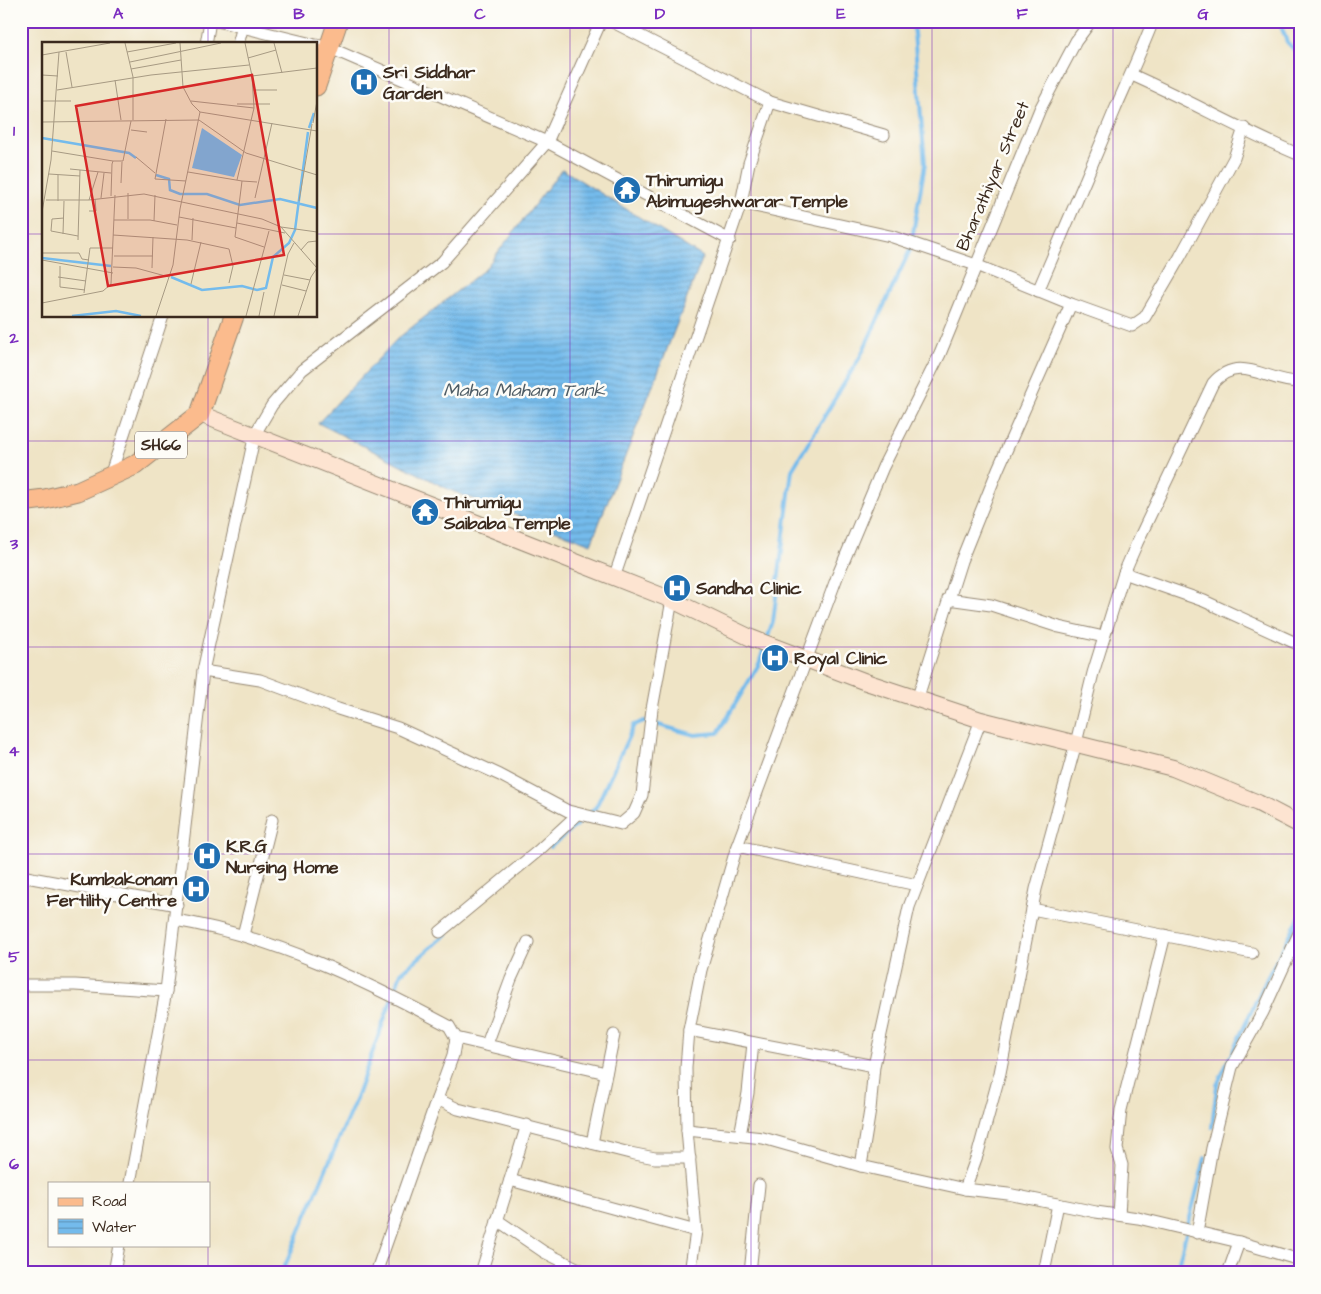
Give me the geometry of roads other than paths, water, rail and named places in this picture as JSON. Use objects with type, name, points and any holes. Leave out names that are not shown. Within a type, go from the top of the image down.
[{"type":"main road","points":[[318,59],[319,46],[338,21]]},
{"type":"main road","name":"SH66","points":[[21,502],[46,499],[78,491],[135,465],[200,414],[233,318]]},
{"type":"street","points":[[206,42],[210,21]]},
{"type":"street","points":[[217,21],[304,42]]},
{"type":"street","points":[[130,1182],[166,991],[177,905],[189,775],[203,671],[254,434],[272,405],[302,370],[442,262],[547,142],[601,21]]},
{"type":"street","points":[[611,21],[770,102],[884,135]]},
{"type":"street","name":"Bharathiyar Street","points":[[741,203],[890,236],[976,264],[1040,109],[1076,41],[1091,21]]},
{"type":"street","points":[[1038,291],[1132,75],[1153,21]]},
{"type":"street","points":[[238,42],[242,26]]},
{"type":"street","points":[[319,46],[547,142],[730,240]]},
{"type":"street","points":[[1132,75],[1300,155]]},
{"type":"street","points":[[614,578],[730,240],[750,163],[770,102]]},
{"type":"street","points":[[690,1273],[696,1231],[687,1130],[686,1068],[689,1030],[700,970],[737,846],[807,658],[883,467],[940,354],[976,264],[1122,324],[1132,326],[1139,323],[1180,257],[1234,158],[1244,128]]},
{"type":"street","points":[[917,700],[948,599],[998,469],[1071,304]]},
{"type":"street","points":[[110,476],[162,318]]},
{"type":"street","points":[[964,1189],[978,1153],[1000,1073],[1032,909],[1093,673],[1124,572],[1179,452],[1213,383],[1220,374],[1237,369],[1258,370],[1286,382],[1300,382]]},
{"type":"street","points":[[200,414],[672,600],[776,648],[917,700],[981,720],[1173,768],[1258,803],[1300,825]]},
{"type":"street","points":[[1124,572],[1204,601],[1300,645]]},
{"type":"street","points":[[948,599],[991,605],[1060,627],[1104,636]]},
{"type":"street","points":[[203,671],[260,680],[338,709],[398,728],[500,775],[573,812],[621,824],[634,813],[642,795],[652,709],[672,600]]},
{"type":"street","points":[[860,1166],[869,1118],[874,1066],[898,952],[917,885],[981,720]]},
{"type":"street","points":[[440,932],[538,851],[573,812]]},
{"type":"street","points":[[243,935],[272,820]]},
{"type":"street","points":[[737,846],[917,885]]},
{"type":"street","points":[[21,876],[177,905]]},
{"type":"street","points":[[1032,909],[1252,952]]},
{"type":"street","points":[[175,920],[208,925],[243,935],[331,968],[449,1026],[456,1038],[453,1055],[376,1273]]},
{"type":"street","points":[[1200,1233],[1212,1148],[1232,1067],[1263,1012],[1300,931]]},
{"type":"street","points":[[1119,1215],[1122,1165],[1117,1149],[1121,1110],[1164,935]]},
{"type":"street","points":[[487,1044],[511,979],[528,942]]},
{"type":"street","points":[[21,985],[111,986],[166,991]]},
{"type":"street","points":[[689,1030],[874,1066]]},
{"type":"street","points":[[592,1143],[614,1035]]},
{"type":"street","points":[[456,1038],[606,1073]]},
{"type":"street","points":[[740,1135],[748,1092],[753,1043]]},
{"type":"street","points":[[437,1099],[458,1109],[486,1118],[527,1125],[655,1158],[690,1158]]},
{"type":"street","points":[[481,1273],[527,1125]]},
{"type":"street","points":[[687,1130],[740,1135],[798,1147],[860,1166],[964,1189],[1008,1194],[1168,1225],[1240,1242],[1300,1260]]},
{"type":"street","points":[[510,1180],[696,1231]]},
{"type":"street","points":[[750,1273],[759,1185]]},
{"type":"street","points":[[1044,1273],[1058,1204]]},
{"type":"street","points":[[497,1220],[544,1252],[587,1273]]},
{"type":"street","points":[[1228,1273],[1240,1242]]},
{"type":"street","points":[[114,1273],[119,1246]]},
{"type":"water","name":"Maha Maham Tank","points":[[562,169],[703,257],[591,544],[452,491],[318,423],[397,339],[485,269]]},
{"type":"waterway","points":[[767,639],[773,622],[792,470],[860,357],[910,250],[925,164],[913,21]]},
{"type":"waterway","points":[[1279,21],[1287,42],[1300,56]]},
{"type":"waterway","points":[[590,813],[596,807],[634,725],[644,721],[695,735],[718,733],[759,664],[764,648]]},
{"type":"waterway","points":[[550,847],[585,818]]},
{"type":"waterway","points":[[1212,1127],[1217,1085],[1265,982],[1300,916]]},
{"type":"waterway","points":[[282,1273],[355,1101],[401,973],[447,934]]},
{"type":"waterway","points":[[1176,1273],[1205,1158]]},
{"type":"place","name":"Sri Siddhar Garden","points":[[364,82]]},
{"type":"place","name":"Thirumigu Abimugeshwarar Temple","points":[[627,190]]},
{"type":"place","name":"Thirumigu Saibaba Temple","points":[[425,512]]},
{"type":"place","name":"Sandha Clinic","points":[[677,588]]},
{"type":"place","name":"Royal Clinic","points":[[775,658]]},
{"type":"place","name":"K.R.G Nursing Home","points":[[207,856]]},
{"type":"place","name":"Kumbakonam Fertility Centre","points":[[196,889]]}]
